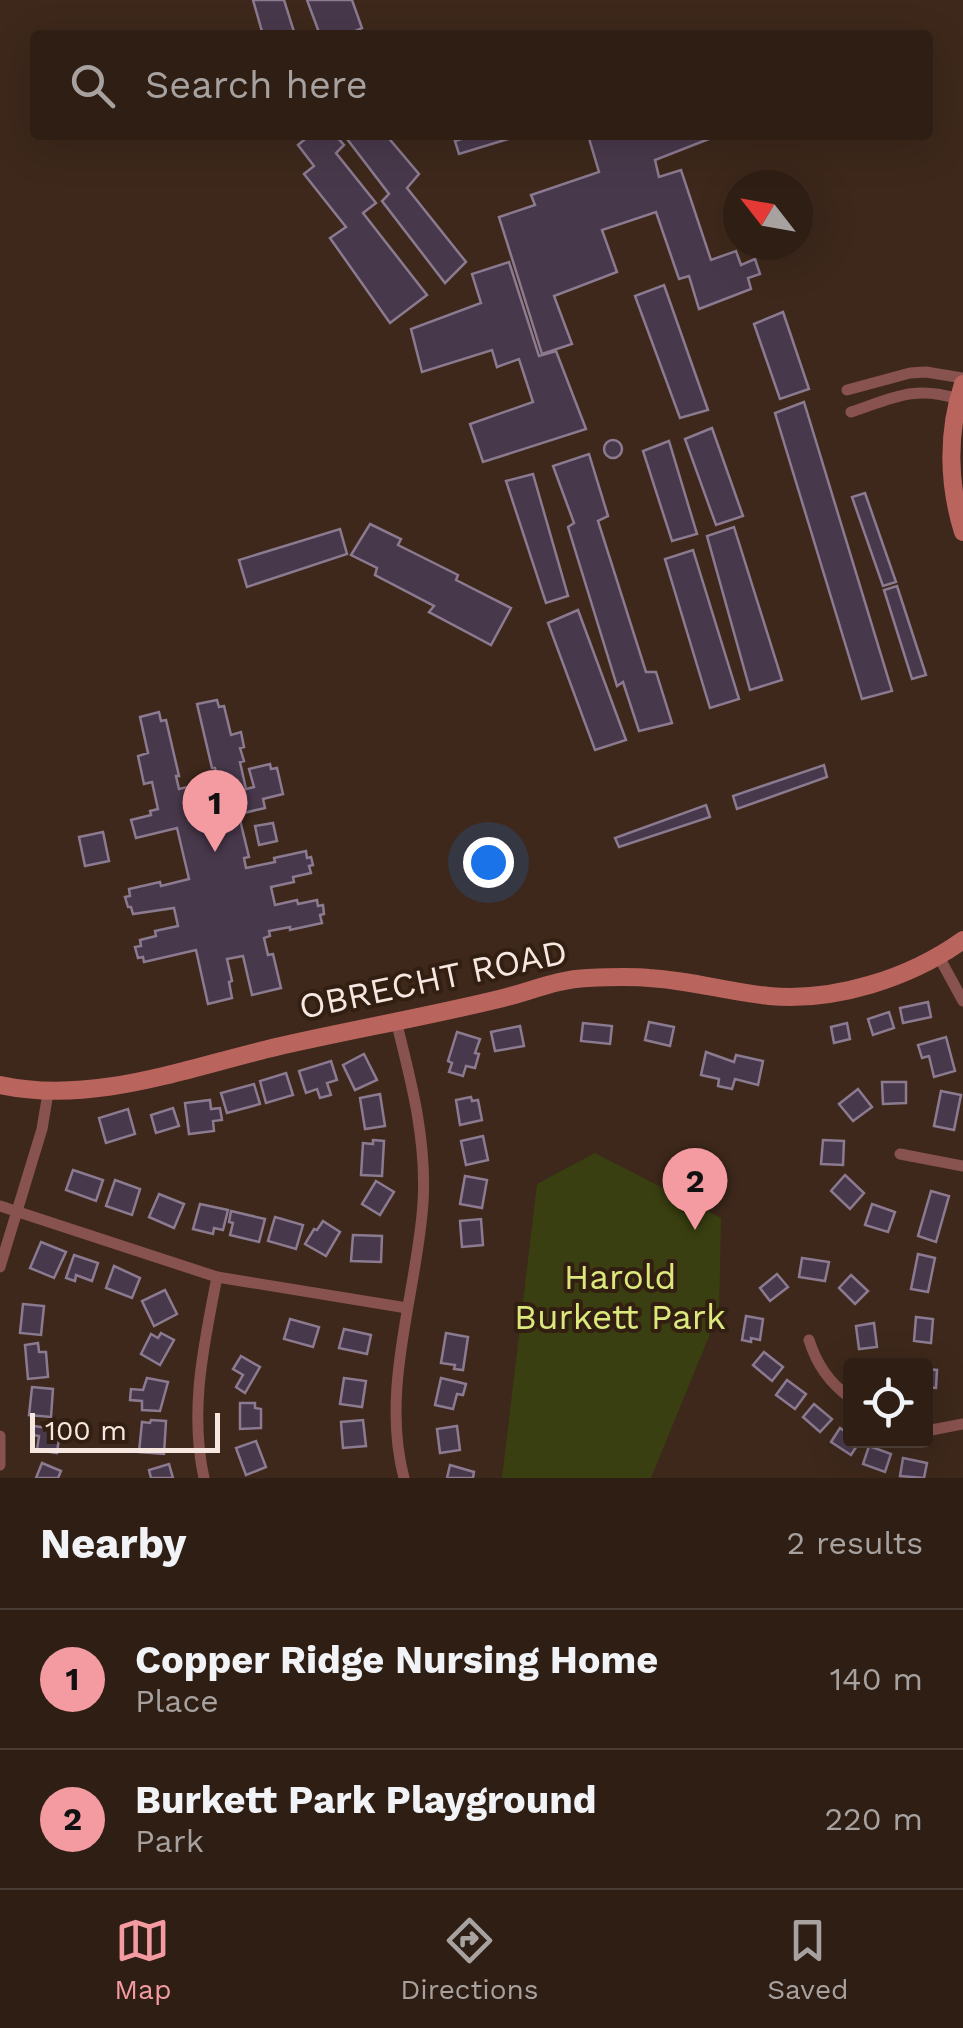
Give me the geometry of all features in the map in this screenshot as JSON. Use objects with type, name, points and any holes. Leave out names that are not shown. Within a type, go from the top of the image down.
[{"type":"street","points":[[847,390],[926,372],[961,387]]},
{"type":"street","points":[[851,412],[912,392],[938,393],[961,387]]},
{"type":"street","points":[[961,387],[954,427],[952,482],[963,532]]},
{"type":"street","name":"OBRECHT ROAD","points":[[0,1086],[48,1092],[124,1085],[568,980],[649,978],[771,996],[828,993],[862,987],[939,957],[963,940]]},
{"type":"street","points":[[939,957],[963,1001]]},
{"type":"street","points":[[396,1021],[410,1076],[424,1168],[418,1246],[397,1388],[397,1437],[404,1478]]},
{"type":"street","points":[[0,1268],[42,1129],[48,1092]]},
{"type":"street","points":[[900,1154],[963,1166]]},
{"type":"street","points":[[0,1206],[217,1278],[408,1308]]},
{"type":"street","points":[[204,1478],[199,1448],[200,1366],[217,1278]]},
{"type":"street","points":[[809,1340],[820,1368],[843,1392]]},
{"type":"street","points":[[933,1429],[963,1424]]},
{"type":"street","points":[[0,1436],[0,1465]]},
{"type":"green space","name":"Harold Burkett Park","points":[[595,1153],[721,1218],[719,1312],[651,1478],[502,1478],[537,1184]]},
{"type":"building","points":[[253,0],[284,0],[293,30],[262,30]]},
{"type":"building","points":[[307,0],[352,0],[362,28],[318,30]]},
{"type":"building","points":[[304,140],[340,140],[344,145],[336,153],[376,203],[363,213],[427,295],[390,323],[330,238],[346,227],[304,174],[314,166],[298,145]]},
{"type":"building","points":[[348,140],[390,140],[419,174],[407,188],[466,262],[445,283],[382,201],[389,194]]},
{"type":"building","points":[[458,140],[505,140],[459,154],[455,141]]},
{"type":"building","points":[[589,140],[706,140],[655,160],[659,177],[681,170],[711,260],[723,256],[723,260],[739,260],[741,265],[755,260],[760,274],[748,278],[751,289],[699,309],[689,276],[679,279],[656,212],[602,230],[617,272],[554,296],[572,344],[542,354],[499,217],[535,205],[531,195],[599,172]]},
{"type":"building","points":[[509,262],[539,356],[556,351],[586,429],[483,462],[470,424],[533,402],[519,359],[497,367],[492,350],[422,372],[411,329],[481,303],[472,274]]},
{"type":"building","points":[[664,285],[708,410],[680,418],[635,296]]},
{"type":"building","points":[[783,312],[809,389],[780,399],[754,324]]},
{"type":"building","points":[[804,402],[892,691],[862,699],[775,413]]},
{"type":"building","points":[[712,428],[743,516],[716,525],[685,439]]},
{"type":"building","points":[[613,440],[622,449],[613,458],[604,449]]},
{"type":"building","points":[[669,441],[697,534],[672,541],[643,451]]},
{"type":"building","points":[[589,454],[608,516],[598,521],[646,672],[656,672],[672,723],[639,731],[623,682],[617,686],[568,527],[574,523],[553,466]]},
{"type":"building","points":[[533,474],[568,596],[546,603],[506,481]]},
{"type":"building","points":[[865,493],[896,582],[883,586],[852,497]]},
{"type":"building","points":[[370,524],[401,539],[398,545],[458,575],[456,580],[511,608],[491,645],[429,612],[434,606],[375,575],[377,568],[351,555]]},
{"type":"building","points":[[734,527],[782,680],[750,690],[707,536]]},
{"type":"building","points":[[340,529],[347,554],[247,587],[239,560]]},
{"type":"building","points":[[693,550],[739,699],[710,708],[665,559]]},
{"type":"building","points":[[897,586],[926,675],[912,679],[884,590]]},
{"type":"building","points":[[578,610],[626,740],[595,750],[548,623]]},
{"type":"building","points":[[217,700],[219,707],[224,706],[231,735],[241,732],[244,761],[240,762],[246,789],[254,787],[249,769],[270,764],[271,769],[277,768],[283,794],[263,799],[265,808],[235,815],[240,820],[249,857],[244,858],[246,868],[306,851],[313,865],[309,866],[311,873],[271,887],[275,905],[317,900],[318,906],[323,905],[324,914],[320,915],[322,923],[269,931],[270,936],[264,938],[268,955],[273,954],[281,988],[252,995],[243,956],[227,959],[232,998],[208,1004],[196,950],[144,962],[143,957],[138,958],[135,947],[141,946],[140,940],[156,936],[155,931],[178,926],[174,908],[133,914],[125,897],[130,896],[129,889],[189,879],[177,828],[136,838],[131,820],[158,809],[152,782],[144,784],[138,756],[148,753],[140,717],[159,712],[161,721],[166,720],[179,789],[213,781],[215,790],[220,789],[197,704]]},
{"type":"building","points":[[824,765],[827,777],[737,809],[733,796]]},
{"type":"building","points":[[706,805],[710,817],[619,847],[615,838]]},
{"type":"building","points":[[273,823],[277,841],[259,845],[255,826]]},
{"type":"building","points":[[103,832],[109,861],[85,866],[79,837]]},
{"type":"building","points":[[928,1002],[931,1017],[903,1023],[900,1008]]},
{"type":"building","points":[[889,1012],[894,1028],[873,1035],[868,1019]]},
{"type":"building","points":[[649,1022],[674,1027],[670,1046],[645,1040]]},
{"type":"building","points":[[583,1023],[612,1026],[610,1044],[581,1041]]},
{"type":"building","points":[[847,1023],[850,1039],[834,1043],[831,1027]]},
{"type":"building","points":[[520,1026],[524,1046],[495,1051],[491,1032]]},
{"type":"building","points":[[457,1032],[480,1039],[475,1068],[466,1066],[463,1076],[449,1072],[452,1063],[448,1061]]},
{"type":"building","points":[[946,1037],[955,1071],[934,1077],[929,1056],[922,1058],[918,1045]]},
{"type":"building","points":[[706,1052],[734,1062],[736,1055],[763,1061],[758,1085],[735,1079],[732,1089],[718,1086],[719,1079],[701,1075]]},
{"type":"building","points":[[364,1054],[377,1080],[355,1090],[343,1065]]},
{"type":"building","points":[[331,1061],[337,1080],[327,1083],[331,1095],[320,1098],[317,1089],[306,1093],[299,1071]]},
{"type":"building","points":[[286,1073],[293,1095],[266,1103],[260,1081]]},
{"type":"building","points":[[882,1082],[906,1082],[906,1103],[883,1104]]},
{"type":"building","points":[[254,1084],[260,1104],[227,1113],[221,1093]]},
{"type":"building","points":[[858,1089],[872,1107],[853,1121],[839,1104]]},
{"type":"building","points":[[941,1091],[961,1095],[954,1130],[934,1126]]},
{"type":"building","points":[[380,1094],[385,1126],[365,1129],[360,1098]]},
{"type":"building","points":[[471,1097],[472,1101],[478,1100],[482,1120],[460,1125],[456,1100]]},
{"type":"building","points":[[210,1100],[211,1109],[220,1108],[222,1120],[213,1121],[214,1131],[189,1134],[185,1103]]},
{"type":"building","points":[[173,1108],[179,1126],[156,1133],[151,1115]]},
{"type":"building","points":[[128,1109],[135,1134],[106,1143],[99,1118]]},
{"type":"building","points":[[483,1136],[488,1160],[466,1165],[461,1141]]},
{"type":"building","points":[[373,1140],[384,1141],[382,1176],[361,1175],[363,1143],[373,1144]]},
{"type":"building","points":[[823,1140],[844,1141],[843,1165],[821,1164]]},
{"type":"building","points":[[73,1170],[103,1180],[96,1201],[66,1190]]},
{"type":"building","points":[[845,1175],[864,1193],[850,1209],[831,1191]]},
{"type":"building","points":[[465,1176],[487,1180],[482,1208],[460,1204]]},
{"type":"building","points":[[115,1180],[140,1189],[132,1215],[106,1206]]},
{"type":"building","points":[[376,1181],[394,1192],[380,1215],[362,1204]]},
{"type":"building","points":[[931,1191],[949,1196],[936,1242],[918,1236]]},
{"type":"building","points":[[159,1194],[184,1204],[174,1228],[149,1217]]},
{"type":"building","points":[[200,1204],[228,1210],[223,1230],[214,1228],[213,1234],[193,1229]]},
{"type":"building","points":[[872,1204],[895,1212],[888,1232],[865,1225]]},
{"type":"building","points":[[231,1211],[265,1219],[259,1242],[230,1235]]},
{"type":"building","points":[[275,1217],[303,1225],[296,1249],[268,1241]]},
{"type":"building","points":[[481,1219],[483,1245],[462,1247],[460,1221]]},
{"type":"building","points":[[323,1221],[340,1232],[326,1256],[305,1244]]},
{"type":"building","points":[[353,1235],[382,1236],[381,1262],[351,1261]]},
{"type":"building","points":[[41,1242],[66,1252],[54,1278],[30,1268]]},
{"type":"building","points":[[918,1254],[935,1258],[928,1292],[911,1289]]},
{"type":"building","points":[[74,1255],[98,1263],[92,1281],[76,1275],[75,1281],[66,1278]]},
{"type":"building","points":[[802,1258],[829,1262],[825,1281],[799,1277]]},
{"type":"building","points":[[114,1266],[140,1278],[132,1298],[106,1288]]},
{"type":"building","points":[[777,1274],[788,1287],[770,1301],[760,1288]]},
{"type":"building","points":[[851,1275],[868,1291],[855,1304],[839,1288]]},
{"type":"building","points":[[165,1290],[177,1314],[154,1326],[142,1301]]},
{"type":"building","points":[[23,1304],[44,1306],[41,1335],[20,1333]]},
{"type":"building","points":[[746,1316],[763,1319],[760,1340],[742,1340]]},
{"type":"building","points":[[916,1317],[933,1319],[931,1343],[914,1341]]},
{"type":"building","points":[[290,1319],[319,1327],[313,1347],[284,1339]]},
{"type":"building","points":[[874,1323],[877,1347],[859,1349],[856,1326]]},
{"type":"building","points":[[344,1329],[371,1335],[367,1354],[339,1348]]},
{"type":"building","points":[[161,1333],[174,1340],[160,1365],[141,1354],[151,1334],[158,1338]]},
{"type":"building","points":[[446,1333],[468,1337],[463,1370],[441,1363]]},
{"type":"building","points":[[38,1343],[39,1352],[46,1352],[48,1377],[28,1379],[25,1345]]},
{"type":"building","points":[[764,1352],[783,1367],[772,1381],[753,1365]]},
{"type":"building","points":[[241,1356],[260,1367],[245,1393],[236,1387],[243,1375],[233,1369]]},
{"type":"building","points":[[933,1370],[937,1370],[933,1388]]},
{"type":"building","points":[[147,1378],[168,1382],[160,1411],[142,1410],[142,1401],[130,1400],[131,1389],[143,1390]]},
{"type":"building","points":[[344,1378],[366,1381],[362,1407],[340,1404]]},
{"type":"building","points":[[441,1378],[466,1384],[463,1395],[457,1394],[453,1409],[435,1405]]},
{"type":"building","points":[[787,1380],[806,1394],[795,1409],[776,1395]]},
{"type":"building","points":[[32,1387],[53,1389],[51,1417],[29,1415]]},
{"type":"building","points":[[240,1403],[255,1403],[255,1408],[261,1409],[261,1428],[240,1429]]},
{"type":"building","points":[[814,1404],[832,1419],[820,1432],[803,1417]]},
{"type":"building","points":[[363,1420],[366,1446],[343,1448],[341,1422]]},
{"type":"building","points":[[166,1421],[164,1454],[139,1452],[142,1422]]},
{"type":"building","points":[[34,1426],[60,1430],[57,1453],[37,1450],[39,1436],[33,1435]]},
{"type":"building","points":[[457,1426],[460,1450],[440,1453],[437,1429]]},
{"type":"building","points":[[840,1428],[843,1448],[856,1448],[851,1455],[831,1442]]},
{"type":"building","points":[[256,1441],[266,1467],[246,1475],[236,1448]]},
{"type":"building","points":[[868,1448],[891,1454],[885,1472],[863,1464]]},
{"type":"building","points":[[903,1458],[927,1463],[924,1478],[900,1476]]},
{"type":"building","points":[[42,1463],[61,1471],[58,1478],[36,1478]]},
{"type":"building","points":[[169,1464],[173,1478],[151,1478],[149,1470]]},
{"type":"building","points":[[450,1465],[474,1472],[473,1478],[447,1478]]},
{"type":"place","name":"Copper Ridge Nursing Home","points":[[215,852]]},
{"type":"place","name":"Burkett Park Playground","points":[[695,1230]]}]
